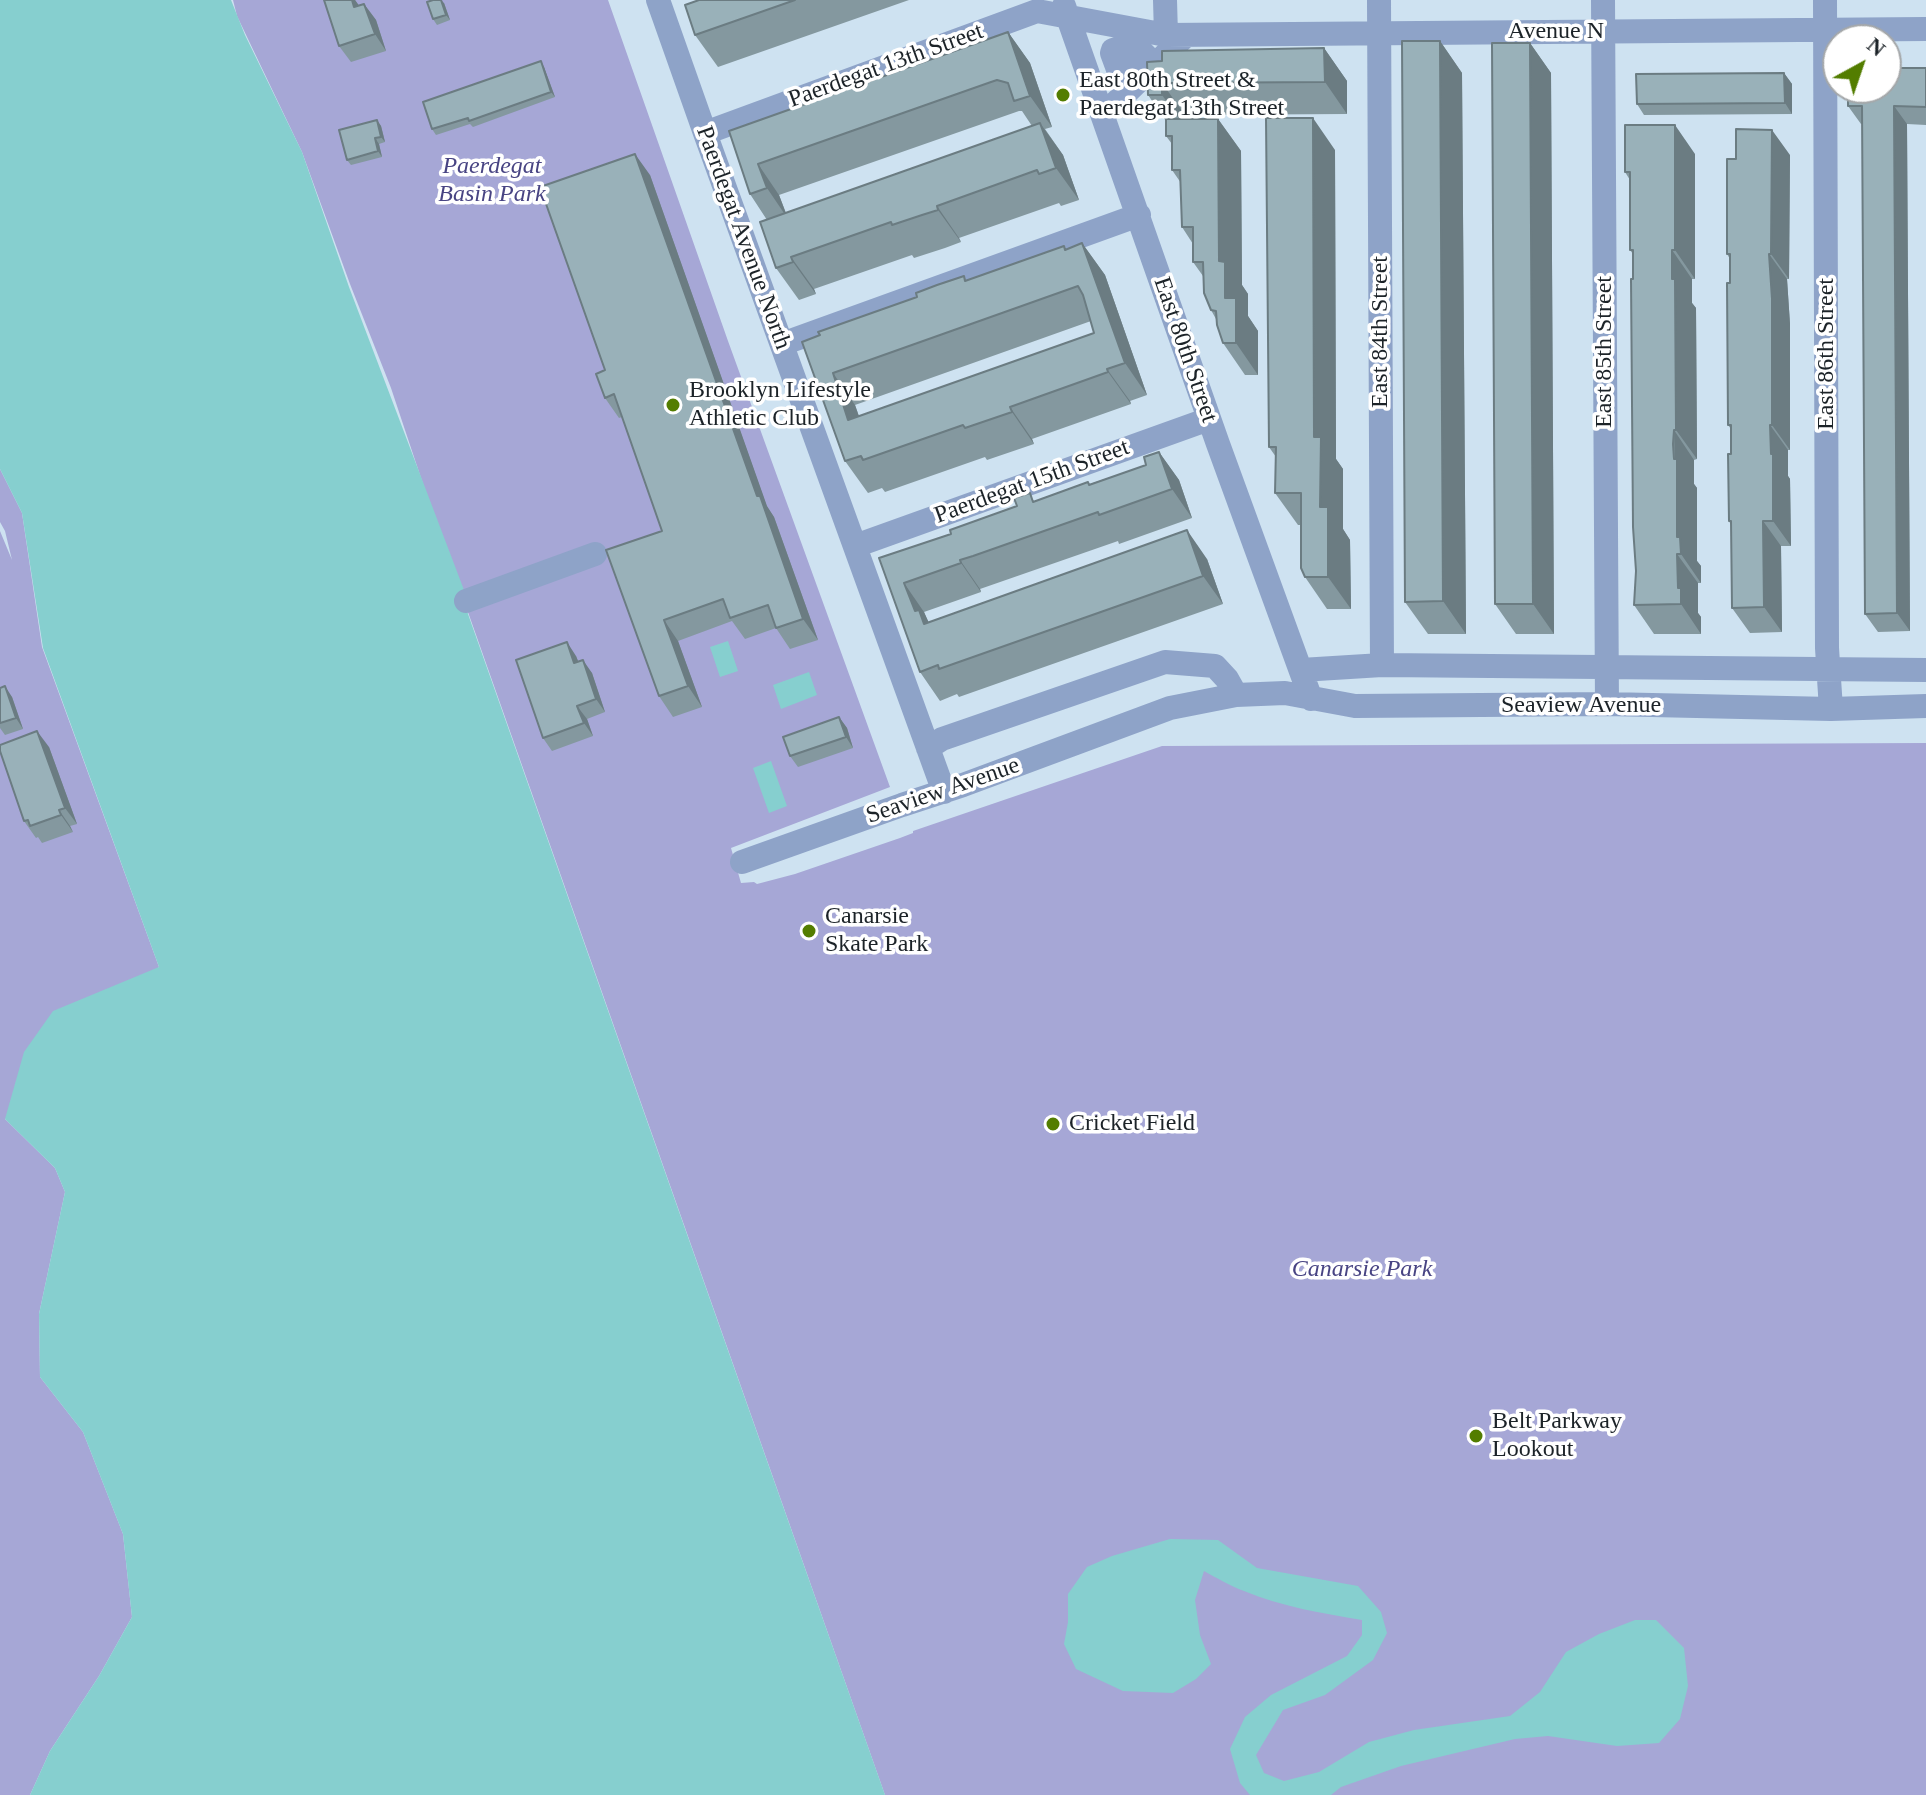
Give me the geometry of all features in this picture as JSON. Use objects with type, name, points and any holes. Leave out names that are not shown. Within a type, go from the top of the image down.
[{"type":"street","name":"Paerdegat Avenue North","points":[[658,0],[944,792]]},
{"type":"street","points":[[1103,115],[1176,34],[1165,0]]},
{"type":"street","name":"East 84th Street","points":[[1379,0],[1382,665]]},
{"type":"street","name":"East 85th Street","points":[[1603,0],[1607,704]]},
{"type":"street","name":"East 86th Street","points":[[1825,0],[1826,24]]},
{"type":"street","name":"Paerdegat 13th Street","points":[[705,133],[1037,11],[1066,9]]},
{"type":"street","name":"Avenue N","points":[[1066,9],[1176,34],[1822,30]]},
{"type":"street","name":"East 80th Street","points":[[1066,9],[1209,419],[1311,699]]},
{"type":"street","name":"Avenue N","points":[[1902,29],[1926,29]]},
{"type":"street","name":"East 86th Street","points":[[1826,104],[1828,670],[1831,709]]},
{"type":"street","points":[[782,344],[1139,215]]},
{"type":"street","name":"Paerdegat 15th Street","points":[[855,546],[1209,419]]},
{"type":"street","points":[[466,601],[595,554]]},
{"type":"street","name":"Seaview Avenue","points":[[928,748],[942,739],[1165,662],[1215,666],[1236,695]]},
{"type":"street","name":"Seaview Avenue","points":[[1301,670],[1382,665],[1926,670]]},
{"type":"street","name":"Seaview Avenue","points":[[742,862],[944,792],[1170,708],[1236,695],[1285,693],[1355,706],[1607,704],[1831,709],[1926,706]]},
{"type":"green space","name":"Canarsie Park","points":[[233,0],[608,0],[890,787],[731,848],[741,883],[757,884],[795,874],[1162,746],[1926,743],[1926,1795],[885,1795],[391,388],[302,152],[237,16]]},
{"type":"green space","points":[[0,469],[22,513],[42,647],[159,967],[5,1119],[55,1168],[65,1192],[39,1314],[40,1377],[83,1432],[123,1534],[132,1617],[99,1676],[50,1751],[30,1795],[0,1795],[0,531],[12,560],[0,522]]},
{"type":"shaded area","points":[[0,0],[231,0],[302,152],[349,287],[464,590],[468,614],[885,1795],[30,1795],[50,1751],[99,1676],[132,1617],[123,1534],[83,1432],[40,1377],[39,1314],[65,1192],[55,1168],[5,1119],[24,1052],[53,1011],[159,967],[43,648],[22,513],[0,469]]},
{"type":"shaded area","points":[[728,641],[738,671],[720,677],[710,647]]},
{"type":"shaded area","points":[[809,672],[817,695],[781,709],[773,685]]},
{"type":"shaded area","points":[[771,761],[787,806],[769,813],[753,768]]},
{"type":"shaded area","points":[[1170,1539],[1218,1540],[1257,1568],[1358,1586],[1381,1612],[1387,1633],[1373,1660],[1325,1695],[1283,1710],[1256,1755],[1264,1773],[1284,1781],[1319,1772],[1369,1742],[1414,1730],[1510,1716],[1540,1692],[1566,1652],[1599,1634],[1635,1620],[1656,1620],[1684,1648],[1688,1686],[1680,1719],[1659,1743],[1617,1746],[1548,1736],[1515,1739],[1401,1766],[1341,1787],[1331,1795],[1250,1795],[1240,1783],[1230,1749],[1245,1717],[1271,1695],[1347,1656],[1362,1635],[1362,1620],[1258,1597],[1204,1571],[1195,1600],[1200,1635],[1211,1664],[1196,1679],[1173,1693],[1123,1691],[1076,1669],[1064,1644],[1068,1594],[1087,1567],[1112,1556]]},
{"type":"building","points":[[324,0],[352,0],[354,7],[364,4],[375,34],[339,46]]},
{"type":"building","points":[[441,0],[446,15],[433,19],[427,2]]},
{"type":"building","points":[[699,0],[795,0],[695,35],[685,5]]},
{"type":"building","points":[[1008,32],[1030,96],[1014,101],[1008,83],[991,82],[758,164],[767,188],[750,194],[729,131]]},
{"type":"building","points":[[1402,41],[1440,41],[1443,601],[1405,602]]},
{"type":"building","points":[[1492,43],[1530,43],[1533,604],[1495,604]]},
{"type":"building","points":[[1324,48],[1325,82],[1162,83],[1162,95],[1148,95],[1147,62],[1162,61],[1162,51]]},
{"type":"building","points":[[541,61],[551,92],[469,121],[468,118],[432,129],[423,102]]},
{"type":"building","points":[[1902,68],[1926,68],[1926,107],[1894,106],[1897,613],[1865,614],[1862,106],[1848,106],[1902,104]]},
{"type":"building","points":[[1784,73],[1785,103],[1637,104],[1636,74]]},
{"type":"building","points":[[1266,118],[1313,118],[1314,437],[1321,437],[1320,507],[1328,507],[1328,577],[1305,577],[1301,568],[1301,493],[1275,493],[1276,447],[1269,447]]},
{"type":"building","points":[[1166,119],[1218,119],[1219,261],[1225,262],[1225,298],[1236,298],[1236,343],[1223,343],[1216,311],[1211,310],[1204,293],[1203,262],[1193,262],[1193,227],[1182,227],[1180,170],[1172,170],[1172,136],[1166,136]]},
{"type":"building","points":[[377,120],[381,137],[375,138],[378,151],[347,160],[339,130]]},
{"type":"building","points":[[1040,123],[1056,168],[1039,174],[1037,170],[937,206],[938,210],[892,225],[891,222],[791,257],[793,262],[776,268],[760,222]]},
{"type":"building","points":[[1625,125],[1675,125],[1675,250],[1672,250],[1672,279],[1675,279],[1676,430],[1673,444],[1674,459],[1677,459],[1677,537],[1680,537],[1681,554],[1677,554],[1681,604],[1634,605],[1633,250],[1630,250],[1630,172],[1625,172]]},
{"type":"building","points":[[1736,129],[1772,130],[1769,254],[1773,521],[1763,521],[1764,607],[1732,608],[1727,159],[1736,159]]},
{"type":"building","name":"Brooklyn Lifestyle Athletic Club","points":[[635,154],[803,619],[776,628],[768,605],[730,618],[723,599],[664,620],[688,686],[659,696],[606,550],[662,531],[614,394],[605,398],[596,374],[605,370],[540,187]]},
{"type":"building","points":[[1082,243],[1125,363],[1010,407],[1012,412],[965,428],[963,425],[863,460],[861,456],[845,461],[802,342],[820,335],[818,332],[917,297],[916,293],[937,285],[964,276],[965,281],[1064,246],[1065,250]],"holes":[[[1078,286],[1094,333],[848,420],[833,373]]]},
{"type":"building","points":[[1159,452],[1172,489],[960,560],[961,563],[904,583],[924,624],[1187,530],[1203,576],[939,669],[938,665],[920,672],[879,558],[951,534],[950,530],[1017,506],[1014,498],[1030,493],[1033,502],[1088,482],[1089,485],[1146,465],[1144,457]]},
{"type":"building","points":[[567,642],[574,663],[583,660],[596,699],[577,706],[584,723],[543,738],[516,660]]},
{"type":"building","points":[[5,686],[16,718],[0,723],[0,688]]},
{"type":"building","points":[[839,717],[846,737],[790,756],[783,737]]},
{"type":"building","points":[[37,731],[65,808],[59,810],[61,815],[30,826],[28,820],[24,821],[0,745]]},
{"type":"place","name":"East 80th Street & Paerdegat 13th Street","points":[[1063,95]]},
{"type":"place","name":"Brooklyn Lifestyle Athletic Club","points":[[673,405]]},
{"type":"place","name":"Canarsie Skate Park","points":[[809,931]]},
{"type":"place","name":"Cricket Field","points":[[1053,1124]]},
{"type":"place","name":"Belt Parkway Lookout","points":[[1476,1436]]},
{"type":"park label","name":"Paerdegat Basin Park","points":[[492,181]]}]
